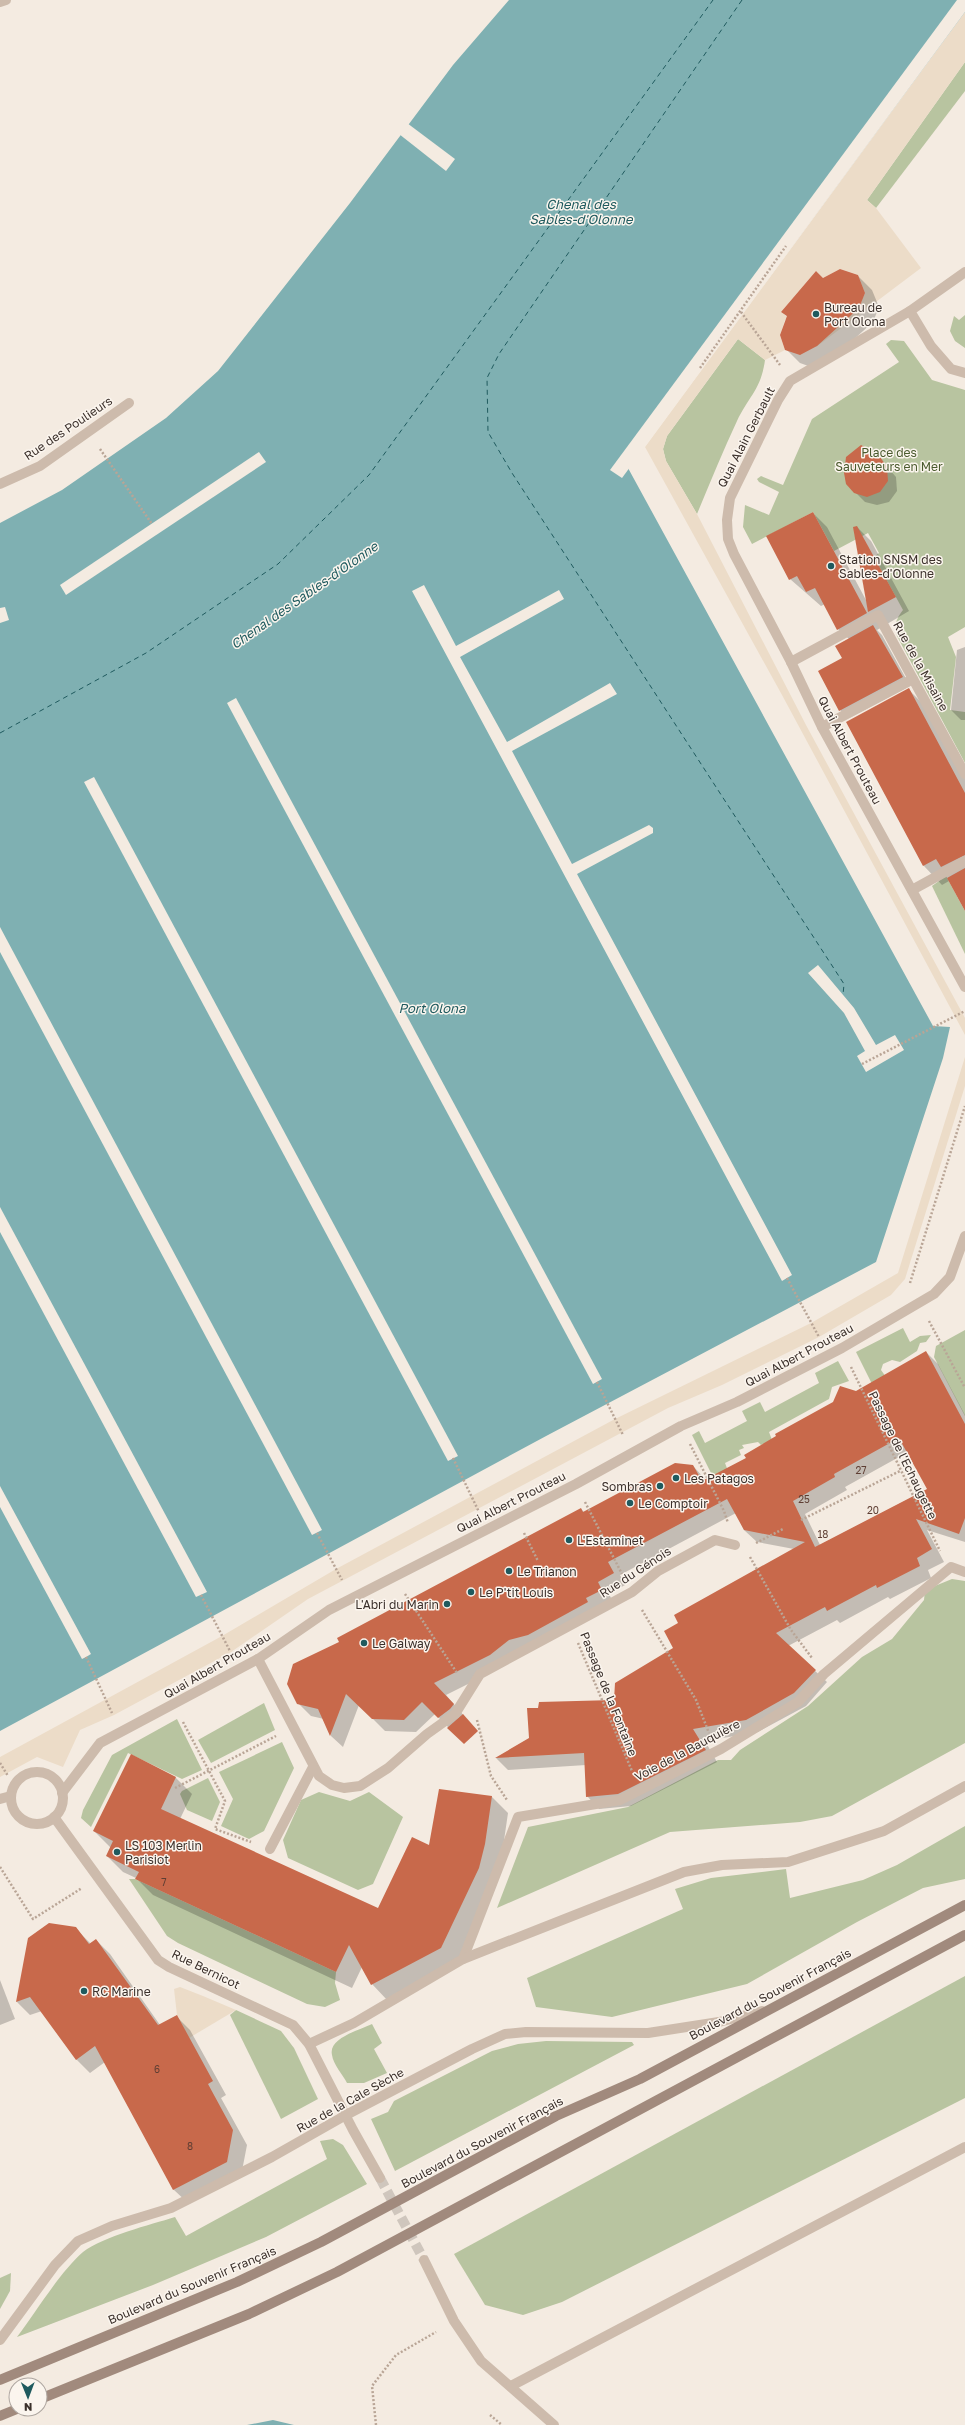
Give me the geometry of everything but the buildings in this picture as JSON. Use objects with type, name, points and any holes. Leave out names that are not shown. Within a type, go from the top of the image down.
[{"type":"main road","name":"Boulevard du Souvenir Français","points":[[0,2380],[237,2282],[321,2242],[556,2116],[640,2079],[965,1905]]},
{"type":"main road","points":[[48,2397],[249,2314],[337,2272],[965,1935]]},
{"type":"street","points":[[0,2],[6,0]]},
{"type":"street","name":"Quai Alain Gerbault","points":[[727,520],[730,498],[778,400],[790,382],[910,311],[965,272]]},
{"type":"street","points":[[910,311],[931,346],[951,369],[965,373]]},
{"type":"street","name":"Rue des Poulieurs","points":[[0,484],[40,466],[128,403]]},
{"type":"street","name":"Quai Albert Prouteau","points":[[727,520],[728,538],[734,554],[791,662],[822,727],[965,987]]},
{"type":"street","name":"Rue de la Misaine","points":[[791,662],[878,615],[965,774]]},
{"type":"street","points":[[822,727],[913,679]]},
{"type":"street","points":[[912,890],[965,861]]},
{"type":"street","name":"Quai Albert Prouteau","points":[[62,1793],[100,1743],[258,1659],[329,1610],[576,1484],[681,1426],[737,1402],[842,1348],[934,1294],[950,1277],[965,1236]]},
{"type":"street","name":"Rue du Génois","points":[[258,1659],[292,1728],[319,1776],[332,1785],[351,1789],[360,1786],[388,1768],[427,1734],[455,1714],[480,1674],[572,1626],[632,1592],[658,1571],[715,1540],[740,1546]]},
{"type":"street","points":[[950,1568],[965,1572]]},
{"type":"street","name":"Voie de la Bauquière","points":[[518,1817],[620,1800],[721,1748],[798,1702],[824,1674],[950,1568]]},
{"type":"street","points":[[270,1849],[313,1767]]},
{"type":"street","points":[[28,1773],[45,1774],[56,1781],[62,1793],[61,1806],[54,1817],[46,1822],[29,1823],[15,1813],[11,1796],[14,1784],[28,1773]]},
{"type":"street","points":[[310,2044],[354,2023],[463,1959],[684,1872],[722,1865],[788,1862],[884,1831],[965,1786]]},
{"type":"street","points":[[0,1799],[11,1796]]},
{"type":"street","name":"Rue Bernicot","points":[[54,1817],[158,1960],[169,1967],[293,2025],[310,2044],[380,2178]]},
{"type":"street","points":[[463,1959],[518,1817]]},
{"type":"street","name":"Rue de la Cale Sèche","points":[[0,2340],[55,2265],[78,2241],[112,2226],[171,2208],[272,2157],[346,2115],[506,2034],[526,2032],[648,2033],[719,2022],[768,2010]]},
{"type":"street","points":[[511,2386],[965,2147]]},
{"type":"street","points":[[424,2260],[454,2321],[482,2360],[554,2425]]},
{"type":"path","points":[[700,368],[741,312],[786,246]]},
{"type":"path","points":[[741,312],[790,382]]},
{"type":"path","points":[[98,446],[152,524]]},
{"type":"path","points":[[862,1064],[965,1010]]},
{"type":"path","points":[[787,1278],[811,1323]]},
{"type":"path","points":[[919,1303],[965,1388]]},
{"type":"path","name":"Passage de l'Echaugette","points":[[842,1348],[935,1542],[950,1568]]},
{"type":"path","points":[[597,1382],[615,1419]]},
{"type":"path","points":[[681,1426],[740,1546],[791,1630],[824,1674]]},
{"type":"path","points":[[453,1458],[471,1496]]},
{"type":"path","points":[[801,1520],[900,1470]]},
{"type":"path","points":[[576,1484],[632,1592],[696,1700],[707,1731],[721,1748]]},
{"type":"path","points":[[515,1514],[538,1562]]},
{"type":"path","points":[[740,1546],[783,1529]]},
{"type":"path","points":[[317,1533],[336,1569]]},
{"type":"path","points":[[394,1577],[468,1691],[491,1776],[518,1817]]},
{"type":"path","points":[[201,1595],[222,1636]]},
{"type":"path","name":"Passage de la Fontaine","points":[[572,1626],[639,1790]]},
{"type":"path","points":[[86,1657],[106,1700]]},
{"type":"path","points":[[174,1704],[225,1801],[215,1829],[270,1849]]},
{"type":"path","points":[[175,1788],[292,1728]]},
{"type":"path","points":[[0,1763],[14,1784]]},
{"type":"path","points":[[0,1867],[33,1919],[97,1878]]},
{"type":"path","points":[[376,2425],[372,2386],[396,2355],[454,2321]]},
{"type":"path","points":[[490,2415],[502,2425]]},
{"type":"green space","points":[[965,62],[965,91],[876,208],[867,200]]},
{"type":"green space","points":[[965,315],[965,348],[955,341],[950,331],[954,316],[959,320]]},
{"type":"green space","points":[[738,339],[765,360],[763,370],[757,386],[737,421],[697,514],[666,461],[663,449],[667,436]]},
{"type":"green space","name":"Place des Sauveteurs en Mer","points":[[891,340],[904,341],[932,380],[965,390],[965,627],[948,637],[956,657],[950,710],[965,712],[965,763],[897,636],[896,622],[903,610],[874,557],[879,553],[868,533],[834,551],[813,512],[752,544],[743,527],[745,505],[769,515],[779,492],[759,482],[757,479],[761,476],[783,485],[812,419],[899,362],[886,344]]},
{"type":"green space","points":[[946,876],[965,911],[965,954],[932,886]]},
{"type":"green space","points":[[903,1328],[910,1342],[920,1336],[931,1335],[926,1342],[920,1343],[917,1351],[900,1362],[892,1360],[883,1364],[881,1370],[886,1377],[874,1388],[856,1352]]},
{"type":"green space","points":[[965,1330],[965,1416],[934,1357],[936,1346]]},
{"type":"green space","points":[[838,1361],[849,1381],[832,1387],[829,1399],[769,1432],[772,1440],[761,1445],[758,1442],[742,1445],[744,1448],[739,1450],[741,1455],[725,1463],[728,1471],[714,1479],[692,1435],[699,1431],[705,1443],[747,1421],[742,1411],[760,1402],[765,1412],[819,1383],[815,1373]]},
{"type":"green space","points":[[952,1579],[965,1581],[965,1743],[832,1816],[800,1822],[670,1832],[497,1908],[528,1827],[628,1807],[718,1760],[731,1760],[740,1750],[808,1706],[862,1657],[892,1639],[924,1600],[925,1590]]},
{"type":"green space","points":[[264,1703],[275,1730],[211,1763],[198,1740]]},
{"type":"green space","points":[[177,1719],[202,1770],[182,1779],[128,1753],[91,1827],[81,1818],[83,1810],[112,1755]]},
{"type":"green space","points":[[282,1742],[294,1768],[264,1831],[249,1839],[221,1826],[233,1799],[219,1772]]},
{"type":"green space","points":[[208,1778],[220,1802],[212,1821],[187,1810],[180,1794],[182,1791]]},
{"type":"green space","points":[[319,1792],[350,1801],[369,1792],[403,1817],[373,1884],[358,1890],[288,1858],[283,1840],[301,1800]]},
{"type":"green space","points":[[965,1826],[965,1879],[923,1888],[857,1922],[747,1984],[612,2017],[536,2007],[527,1978],[683,1909],[675,1889],[711,1878],[786,1869],[790,1898],[863,1880],[897,1865]]},
{"type":"green space","points":[[129,1879],[135,1879],[336,1972],[335,1983],[340,2000],[325,2007],[307,2004],[178,1943],[167,1936]]},
{"type":"green space","points":[[965,1976],[965,2098],[562,2302],[523,2315],[485,2305],[454,2254]]},
{"type":"green space","points":[[236,2010],[281,2031],[294,2048],[318,2099],[281,2119],[230,2015]]},
{"type":"green space","points":[[372,2024],[382,2043],[374,2049],[387,2073],[364,2083],[347,2083],[334,2062],[332,2049],[340,2039],[346,2035]]},
{"type":"green space","points":[[546,2041],[632,2042],[634,2045],[395,2171],[371,2119],[388,2112],[394,2101],[492,2051],[518,2044]]},
{"type":"green space","points":[[333,2139],[343,2145],[367,2184],[266,2237],[153,2285],[17,2337],[48,2293],[74,2260],[92,2246],[115,2236],[175,2217],[186,2236],[327,2159],[320,2141]]},
{"type":"green space","points":[[11,2273],[10,2291],[0,2309],[0,2278]]},
{"type":"shaded area","points":[[965,12],[965,62],[867,200],[876,208],[921,268],[816,347],[821,334],[828,336],[845,320],[843,316],[858,309],[865,293],[858,275],[840,269],[823,278],[816,271],[781,312],[789,318],[785,320],[780,335],[785,350],[765,360],[738,339],[667,436],[663,449],[666,461],[697,514],[806,725],[965,1018],[965,1035],[782,695],[645,447]]},
{"type":"shaded area","points":[[965,1057],[965,1086],[905,1279],[891,1295],[819,1337],[722,1385],[668,1408],[308,1599],[231,1652],[114,1715],[80,1730],[63,1767],[37,1757],[0,1777],[0,1757],[222,1636],[336,1569],[615,1419],[811,1323],[898,1273]]},
{"type":"shaded area","points":[[180,1987],[236,2010],[189,2038],[177,2015],[174,1989]]},
{"type":"water","name":"Port Olona","points":[[509,0],[965,0],[965,12],[628,468],[933,1026],[950,1027],[943,1058],[876,1262],[548,1435],[0,1731],[0,523],[62,490],[166,418],[218,371],[350,203],[453,65]]},
{"type":"water","points":[[273,2420],[294,2425],[247,2425]]},
{"type":"pier","points":[[957,0],[965,0],[965,12],[622,478],[610,470]]},
{"type":"pier","points":[[407,123],[455,159],[446,171],[399,134]]},
{"type":"pier","points":[[259,452],[266,462],[66,595],[60,585]]},
{"type":"pier","points":[[424,585],[456,646],[559,590],[564,599],[460,657],[507,742],[610,683],[617,694],[512,751],[572,864],[649,825],[653,828],[653,833],[577,874],[792,1275],[782,1281],[412,591]]},
{"type":"pier","points":[[5,607],[9,620],[0,623],[0,608]]},
{"type":"pier","points":[[236,698],[602,1379],[593,1384],[227,703]]},
{"type":"pier","points":[[94,777],[458,1456],[448,1461],[84,782]]},
{"type":"pier","points":[[0,927],[322,1530],[312,1535],[0,952]]},
{"type":"pier","points":[[818,965],[854,1008],[876,1045],[895,1035],[904,1050],[866,1072],[857,1056],[865,1051],[844,1013],[808,973]]},
{"type":"pier","points":[[0,1207],[207,1592],[196,1597],[0,1232]]},
{"type":"pier","points":[[0,1486],[91,1654],[82,1659],[0,1507]]},
{"type":"ferry route","points":[[0,733],[146,653],[278,564],[369,475],[713,0]]},
{"type":"ferry route","points":[[742,0],[499,354],[487,378],[488,432],[512,473],[844,984],[843,995]]},
{"type":"tunnel","points":[[380,2178],[424,2260]]},
{"type":"place","name":"Bureau de Port Olona","points":[[816,314]]},
{"type":"place","name":"Station SNSM des Sables-d'Olonne","points":[[831,566]]},
{"type":"place","name":"Les Patagos","points":[[676,1478]]},
{"type":"place","name":"Sombras","points":[[660,1486]]},
{"type":"place","name":"Le Comptoir","points":[[630,1503]]},
{"type":"place","name":"L'Estaminet","points":[[569,1540]]},
{"type":"place","name":"Le Trianon","points":[[509,1571]]},
{"type":"place","name":"Le P'tit Louis","points":[[471,1592]]},
{"type":"place","name":"L'Abri du Marin","points":[[447,1604]]},
{"type":"place","name":"Le Galway","points":[[364,1643]]},
{"type":"place","name":"LS 103 Merlin Parisiot","points":[[117,1852]]},
{"type":"place","name":"RC Marine","points":[[84,1991]]},
{"type":"water label","name":"Chenal des Sables-d'Olonne","points":[[581,212]]},
{"type":"water label","name":"Chenal des Sables-d'Olonne","points":[[304,595]]}]
